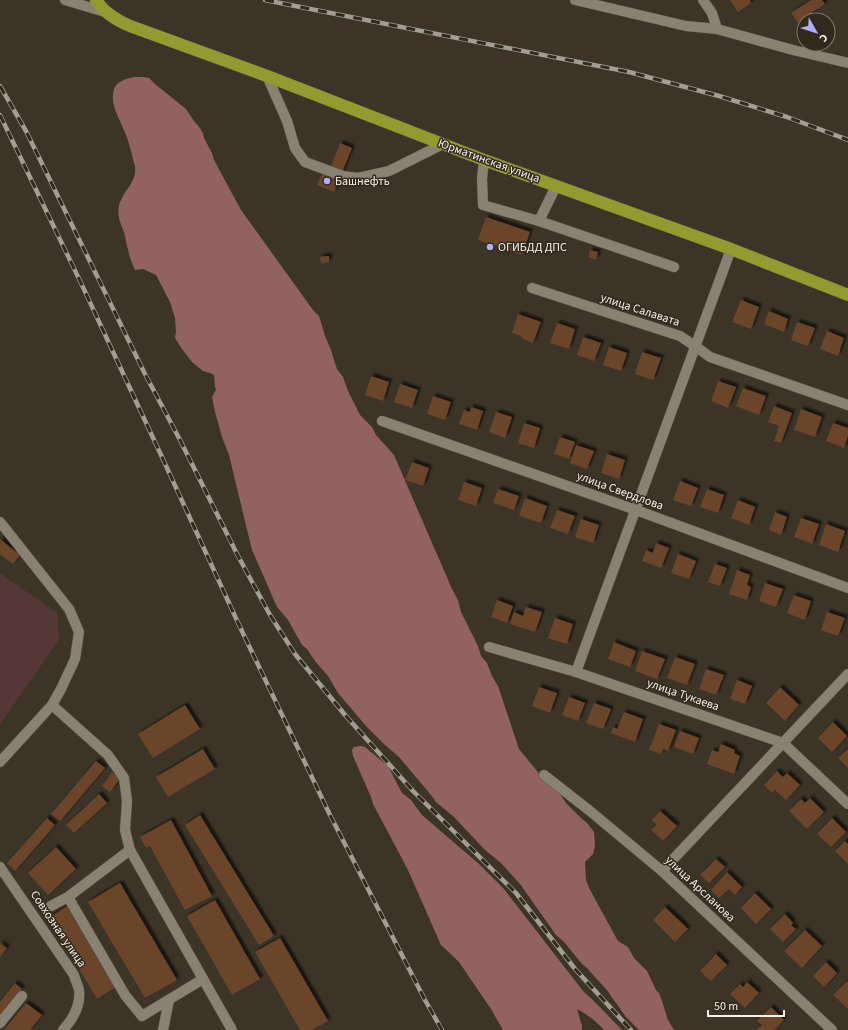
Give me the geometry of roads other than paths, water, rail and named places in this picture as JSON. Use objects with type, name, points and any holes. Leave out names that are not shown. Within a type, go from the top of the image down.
[{"type":"main road","points":[[96,0],[105,12]]},
{"type":"main road","name":"Юрматинская улица","points":[[105,12],[116,20],[130,26],[267,76],[484,160],[731,250],[848,295]]},
{"type":"street","points":[[65,0],[105,12]]},
{"type":"street","points":[[575,0],[686,26],[717,29],[793,50],[848,63]]},
{"type":"street","points":[[703,0],[712,13],[717,29]]},
{"type":"street","points":[[267,76],[287,121],[294,148],[305,162],[343,176],[358,178],[389,171],[443,144]]},
{"type":"street","points":[[484,160],[482,205],[539,221],[674,267]]},
{"type":"street","points":[[539,221],[556,186]]},
{"type":"street","points":[[576,672],[731,250]]},
{"type":"street","name":"улица Салавата","points":[[532,288],[680,336],[710,357],[848,405]]},
{"type":"street","name":"улица Свердлова","points":[[382,421],[636,510],[848,588]]},
{"type":"street","points":[[0,522],[69,610],[79,632],[75,659],[52,705],[0,762]]},
{"type":"street","name":"улица Тукаева","points":[[489,647],[576,672],[783,743],[848,804]]},
{"type":"street","points":[[662,871],[848,674]]},
{"type":"street","points":[[52,705],[108,755],[124,778],[127,801],[125,830],[130,850],[232,1030]]},
{"type":"street","name":"улица Арсланова","points":[[544,775],[662,871],[832,1030]]},
{"type":"street","points":[[51,906],[68,897],[130,850]]},
{"type":"street","name":"Совхозная улица","points":[[0,867],[74,975],[79,990],[79,1002],[75,1014],[63,1030]]},
{"type":"street","points":[[68,897],[125,995],[142,1016],[203,979]]},
{"type":"street","points":[[0,1023],[22,996]]},
{"type":"street","points":[[163,1030],[169,1000]]},
{"type":"railway","points":[[265,0],[629,72],[719,96],[787,117],[848,140]]},
{"type":"railway","points":[[0,86],[26,131],[145,374],[237,554],[270,615],[295,654],[345,715],[413,791],[516,893],[575,969],[631,1030]]},
{"type":"railway","points":[[0,115],[81,283],[240,627],[330,815],[425,1000],[442,1030]]},
{"type":"place","name":"Башнефть","points":[[327,181]]},
{"type":"place","name":"ОГИБДД ДПС","points":[[490,247]]}]
